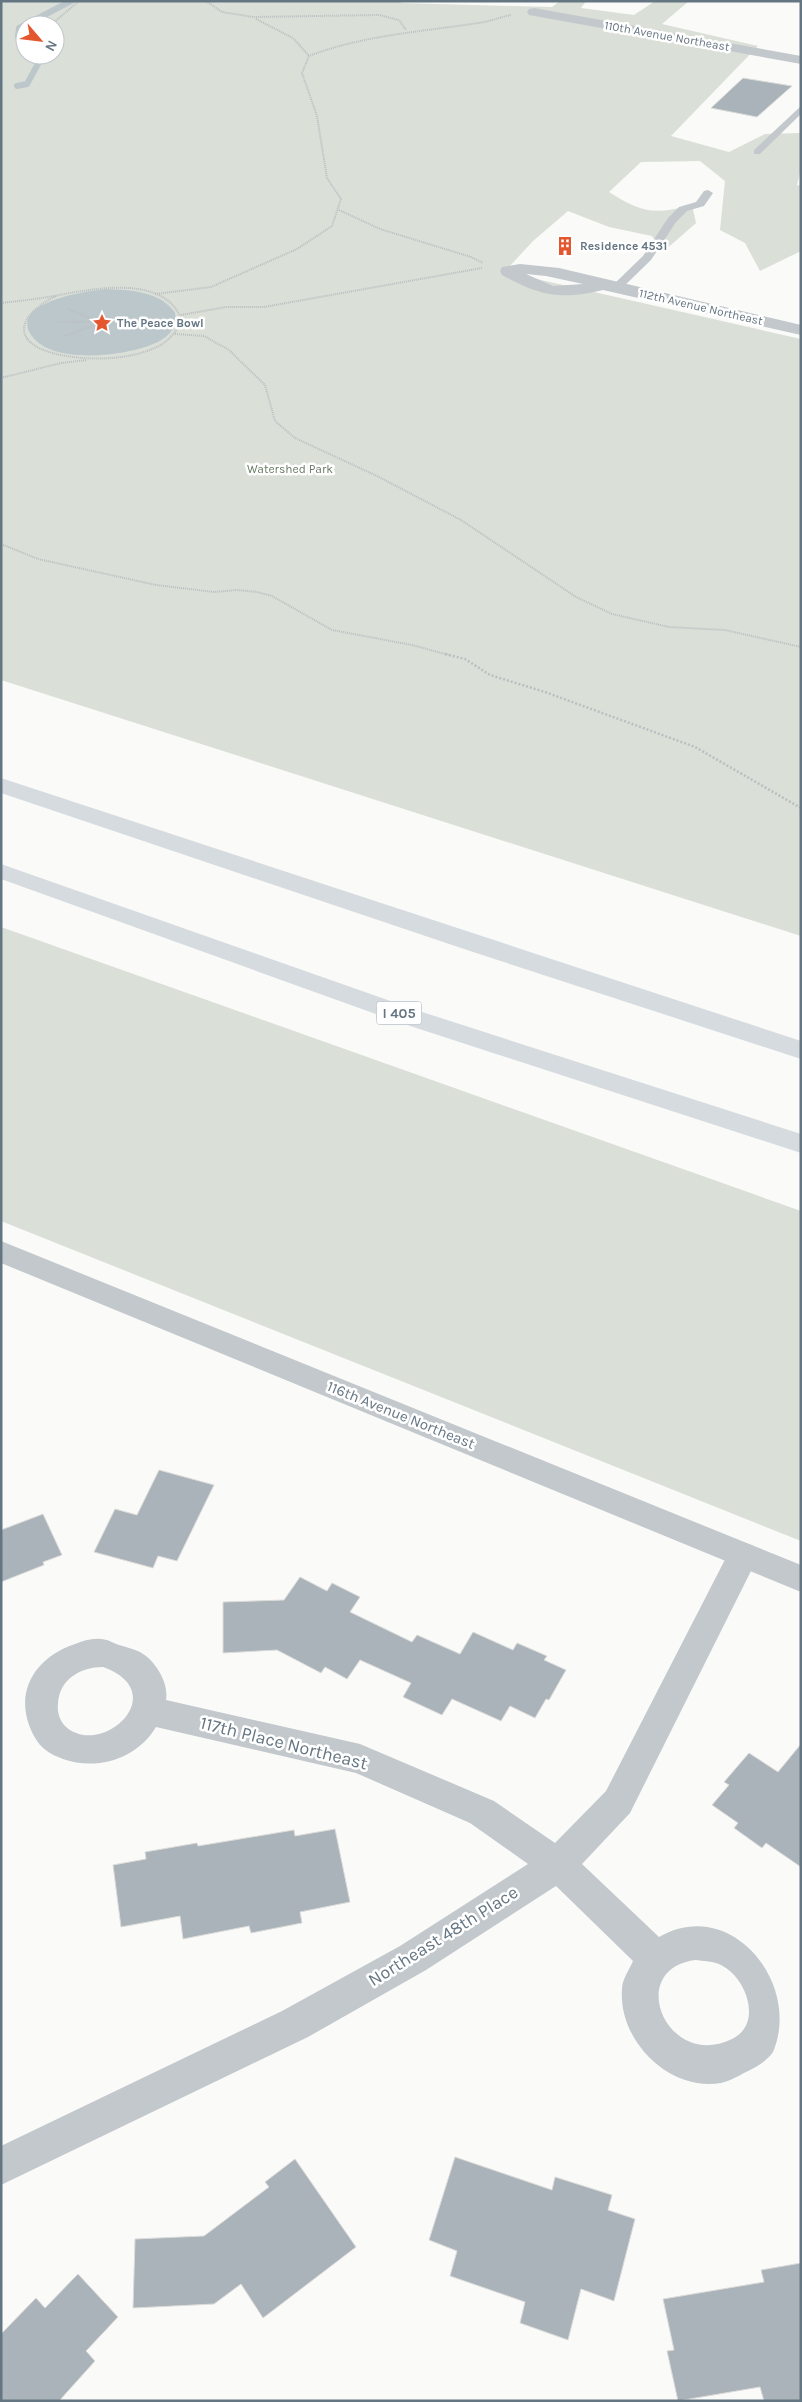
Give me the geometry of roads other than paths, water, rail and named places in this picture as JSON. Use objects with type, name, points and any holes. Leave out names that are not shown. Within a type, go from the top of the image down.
[{"type":"highway","points":[[1,785],[476,944],[801,1050]]},
{"type":"highway","name":"I 405","points":[[1,871],[407,1016],[801,1144]]},
{"type":"street","name":"110th Avenue Northeast","points":[[548,1],[534,12],[801,60]]},
{"type":"street","name":"112th Avenue Northeast","points":[[508,271],[541,289],[570,292],[609,286],[801,330]]},
{"type":"street","name":"116th Avenue Northeast","points":[[1,1251],[801,1579]]},
{"type":"street","name":"Northeast 48th Place","points":[[1,2166],[295,2024],[412,1958],[558,1865],[618,1802],[743,1555]]},
{"type":"street","name":"117th Place Northeast","points":[[148,1711],[360,1759],[482,1812],[558,1865],[656,1959]]},
{"type":"lane","points":[[757,152],[801,109]]},
{"type":"lane","points":[[609,286],[647,258],[672,220],[683,210],[700,204],[708,194]]},
{"type":"waterway","points":[[44,15],[71,1]]},
{"type":"waterway","points":[[17,86],[27,84],[37,65]]},
{"type":"place","name":"Residence 4531","points":[[565,246]]},
{"type":"place","name":"The Peace Bowl","points":[[102,323]]},
{"type":"park label","name":"Watershed Park","points":[[290,469]]}]
